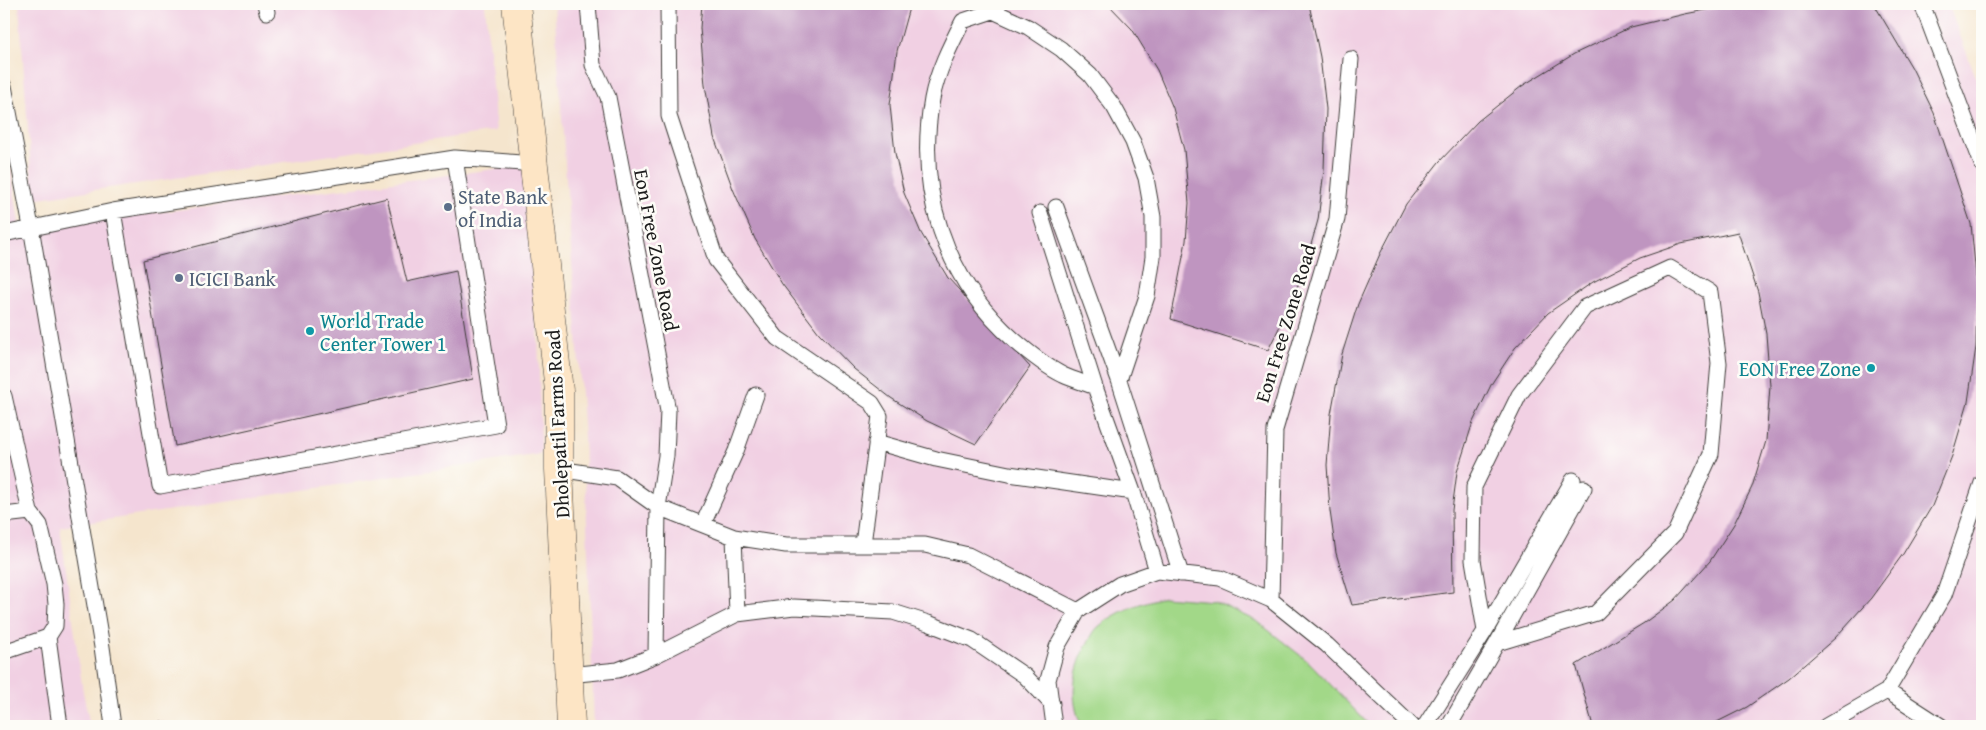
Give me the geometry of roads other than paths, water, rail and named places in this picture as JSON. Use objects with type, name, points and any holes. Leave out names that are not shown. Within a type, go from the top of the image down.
[{"type":"street","name":"Dholepatil Farms Road","points":[[516,4],[559,391],[559,469],[571,726]]},
{"type":"lane","name":"Eon Free Zone Road","points":[[588,4],[593,65],[608,97],[668,411],[666,456],[658,507],[656,654]]},
{"type":"lane","points":[[668,4],[669,116],[716,260],[777,338],[872,403],[880,416],[863,544]]},
{"type":"lane","points":[[1922,4],[1982,164]]},
{"type":"lane","points":[[1095,387],[1063,375],[1028,353],[998,326],[971,294],[951,258],[936,220],[928,180],[927,138],[932,98],[944,58],[962,22],[994,11],[1028,27],[1061,49],[1090,75],[1108,99],[1133,142],[1146,178],[1153,217],[1153,257],[1147,296],[1119,380]]},
{"type":"lane","name":"Eon Free Zone Road","points":[[1271,600],[1275,430],[1337,219],[1351,59]]},
{"type":"lane","points":[[4,86],[31,227],[102,646],[113,726]]},
{"type":"lane","points":[[4,234],[113,211],[455,158],[534,164]]},
{"type":"lane","points":[[113,211],[160,486],[496,425],[455,158]]},
{"type":"lane","points":[[1056,207],[1119,380],[1181,574]]},
{"type":"lane","points":[[1040,213],[1095,387],[1133,492],[1157,571]]},
{"type":"lane","points":[[1485,631],[1473,560],[1474,487],[1519,395],[1585,307],[1670,268],[1710,292],[1719,363],[1711,454],[1676,533],[1596,613],[1497,643]]},
{"type":"lane","points":[[702,524],[736,451],[756,394]]},
{"type":"lane","points":[[4,396],[30,512],[40,525],[54,584],[56,604],[55,626],[48,637],[4,652]]},
{"type":"lane","points":[[876,442],[936,459],[1009,474],[1133,492]]},
{"type":"lane","points":[[559,469],[617,478],[658,507],[734,536],[786,545],[925,545],[968,555],[1078,611]]},
{"type":"lane","points":[[1826,726],[1888,691],[1944,595],[1982,482]]},
{"type":"lane","points":[[1425,726],[1578,484],[1497,643],[1449,726]]},
{"type":"lane","points":[[4,514],[30,512]]},
{"type":"lane","points":[[734,536],[738,614]]},
{"type":"lane","points":[[1054,726],[1048,680],[1057,647],[1078,611],[1120,584],[1157,571],[1220,578],[1271,600],[1327,645],[1412,726]]},
{"type":"lane","points":[[568,675],[618,670],[656,654],[738,614],[794,607],[893,612],[928,622],[972,640],[1025,676],[1052,704]]},
{"type":"lane","points":[[48,637],[60,726]]},
{"type":"lane","points":[[1888,691],[1941,726]]},
{"type":"place","name":"State Bank of India","points":[[448,207]]},
{"type":"place","name":"ICICI Bank","points":[[179,278]]},
{"type":"place","name":"World Trade Center Tower 1","points":[[310,331]]},
{"type":"place","name":"EON Free Zone","points":[[1871,368]]}]
